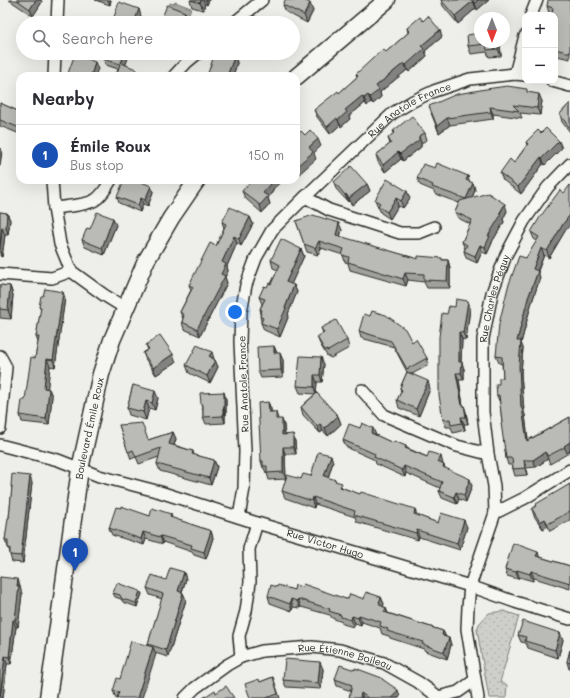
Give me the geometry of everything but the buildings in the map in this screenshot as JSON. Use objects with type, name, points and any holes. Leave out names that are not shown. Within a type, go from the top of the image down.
[{"type":"main road","points":[[300,74],[387,0]]},
{"type":"main road","name":"Boulevard Émile Roux","points":[[48,698],[80,469],[101,374],[112,340],[146,262],[171,218],[194,184]]},
{"type":"street","points":[[57,16],[58,0]]},
{"type":"street","points":[[243,16],[262,0]]},
{"type":"street","points":[[532,12],[536,0]]},
{"type":"street","name":"Rue Anatole France","points":[[238,517],[244,488],[245,451],[240,342],[241,312],[246,285],[256,258],[272,230],[304,197],[393,113],[434,92],[470,79],[520,75],[523,48]]},
{"type":"street","points":[[54,72],[55,60]]},
{"type":"street","points":[[178,72],[189,60]]},
{"type":"street","points":[[558,83],[570,86]]},
{"type":"street","name":"Rue Charles Péguy","points":[[495,513],[494,486],[488,454],[483,412],[483,340],[492,293],[506,255],[524,221],[548,187],[570,164]]},
{"type":"street","points":[[52,184],[54,208],[60,244],[71,271],[125,308]]},
{"type":"street","points":[[54,208],[80,205],[95,200],[108,184]]},
{"type":"street","points":[[304,197],[329,210],[400,233],[419,233],[434,227]]},
{"type":"street","points":[[0,274],[52,278],[71,271]]},
{"type":"street","points":[[0,356],[6,367],[0,428]]},
{"type":"street","points":[[362,390],[384,415],[456,446],[488,454]]},
{"type":"street","name":"Rue Victor Hugo","points":[[0,445],[58,460],[99,476],[160,492],[257,523],[470,586],[570,619]]},
{"type":"street","points":[[478,698],[467,629],[468,607],[470,586],[495,513],[525,498],[570,470]]},
{"type":"street","points":[[241,657],[239,636],[246,611],[250,582],[250,549],[257,523]]},
{"type":"street","name":"Rue Étienne Boileau","points":[[185,698],[195,688],[241,657],[262,651],[312,647],[340,650],[384,663],[418,682],[439,697]]},
{"type":"street","points":[[439,697],[458,692],[475,680]]},
{"type":"shaded area","points":[[504,611],[519,616],[500,682],[507,685],[506,698],[489,698],[477,630],[479,624],[489,613]]},
{"type":"water","points":[[175,2],[191,8],[188,16],[172,10],[169,6],[170,3],[174,4]]},
{"type":"place","name":"Émile Roux","points":[[75,571]]}]
